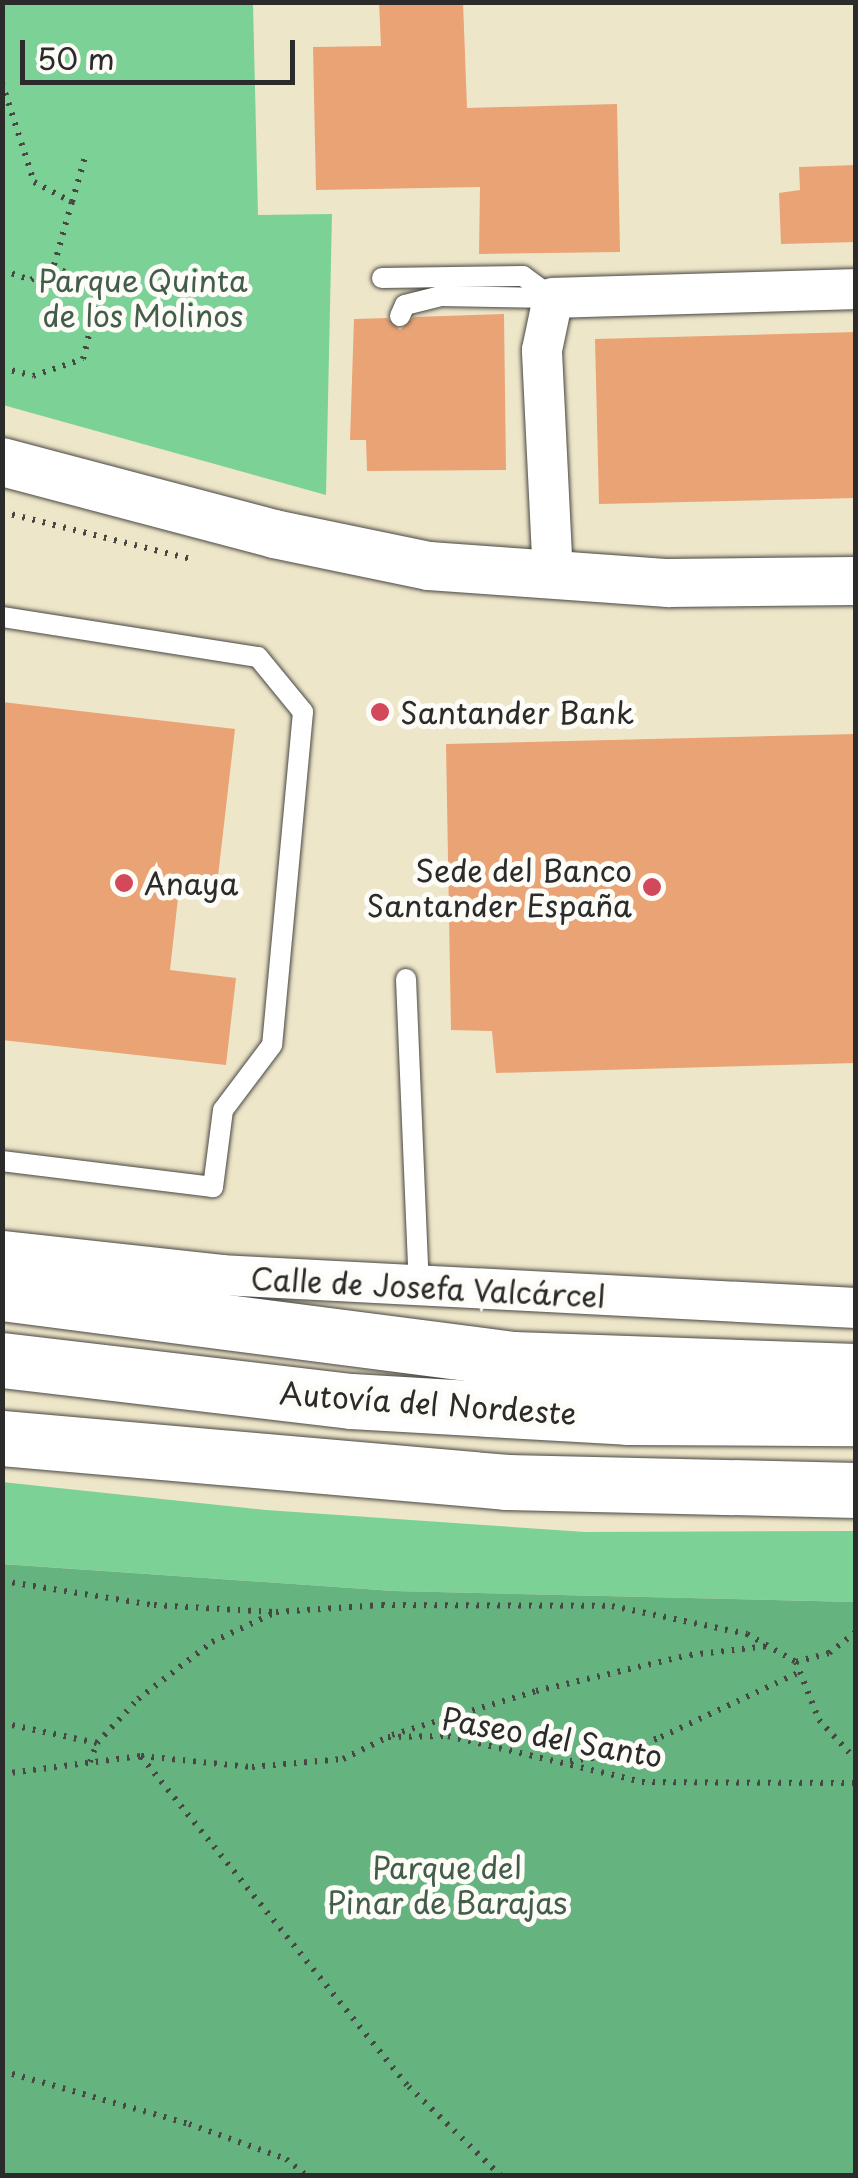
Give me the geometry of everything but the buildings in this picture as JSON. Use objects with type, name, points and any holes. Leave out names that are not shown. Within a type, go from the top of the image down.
[{"type":"highway","points":[[2,1294],[513,1359],[856,1371]]},
{"type":"highway","name":"Autovía del Nordeste","points":[[2,1360],[352,1401],[627,1417],[856,1418]]},
{"type":"highway","points":[[2,1438],[507,1482],[856,1490]]},
{"type":"street","points":[[553,577],[542,350],[553,298],[856,289]]},
{"type":"street","points":[[2,462],[274,534],[429,566],[553,577],[856,581]]},
{"type":"street","name":"Calle de Josefa Valcárcel","points":[[2,1251],[222,1276],[856,1308]]},
{"type":"lane","points":[[382,278],[523,276],[553,298]]},
{"type":"lane","points":[[400,316],[405,305],[440,296],[553,298]]},
{"type":"lane","points":[[2,617],[258,657],[302,712],[272,1045],[223,1110],[212,1187],[2,1160]]},
{"type":"lane","points":[[406,979],[419,1287]]},
{"type":"path","points":[[2,83],[34,182],[72,202]]},
{"type":"path","points":[[2,270],[31,280],[54,265],[85,157]]},
{"type":"path","points":[[2,368],[33,376],[84,359],[99,295],[54,265]]},
{"type":"path","points":[[2,1581],[154,1605],[276,1612],[382,1605],[612,1606],[678,1614],[769,1646],[796,1662],[819,1720],[856,1760]]},
{"type":"path","points":[[90,1762],[97,1743],[138,1699],[212,1642],[276,1612]]},
{"type":"path","points":[[796,1662],[829,1654],[856,1632]]},
{"type":"path","points":[[388,1737],[434,1717],[536,1691],[690,1655],[769,1646]]},
{"type":"path","points":[[565,1762],[615,1755],[661,1738],[800,1672]]},
{"type":"path","points":[[2,1723],[97,1743]]},
{"type":"path","name":"Paseo del Santo","points":[[2,1774],[141,1756],[252,1767],[343,1759],[388,1737],[448,1736],[642,1782],[856,1783]]},
{"type":"path","points":[[141,1756],[407,2085],[501,2176]]},
{"type":"path","points":[[2,2072],[189,2124],[286,2159],[307,2176]]},
{"type":"green space","name":"Parque Quinta de los Molinos","points":[[2,3],[253,3],[258,215],[332,214],[326,495],[3,405]]},
{"type":"green space","points":[[2,1482],[266,1510],[585,1532],[855,1531],[855,1602],[394,1591],[3,1564]]},
{"type":"green space","name":"Parque del Pinar de Barajas","points":[[2,1564],[394,1591],[855,1602],[855,2175],[3,2175]]},
{"type":"place","name":"Santander Bank","points":[[380,712]]},
{"type":"place","name":"Anaya","points":[[124,883]]},
{"type":"place","name":"Sede del Banco Santander España","points":[[652,887]]}]
